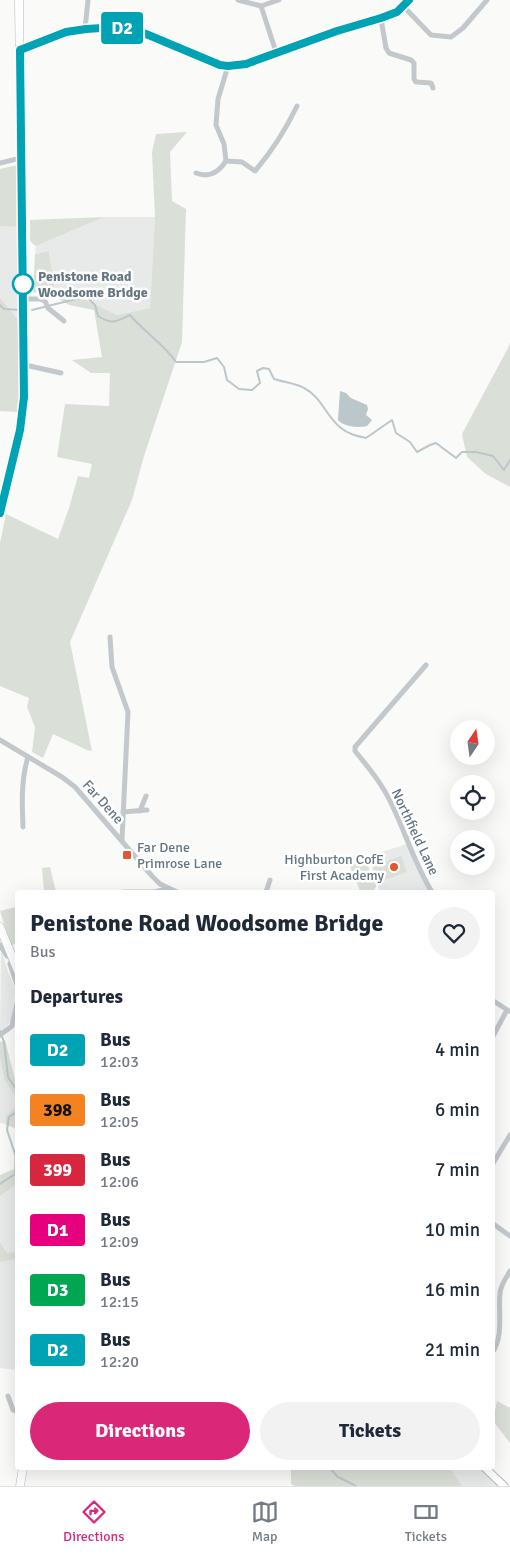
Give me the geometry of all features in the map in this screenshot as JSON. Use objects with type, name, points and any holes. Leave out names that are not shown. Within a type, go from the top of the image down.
[{"type":"highway","points":[[0,513],[20,430],[24,397],[19,0]]},
{"type":"highway","points":[[0,926],[15,963]]},
{"type":"highway","points":[[20,1486],[23,1470]]},
{"type":"main road","points":[[20,50],[66,32],[118,27],[146,34],[214,62],[228,66],[246,64],[276,52],[397,12],[409,0]]},
{"type":"main road","points":[[487,1470],[504,1486]]},
{"type":"street","points":[[86,29],[88,0]]},
{"type":"street","points":[[238,0],[261,6],[279,0]]},
{"type":"street","points":[[404,7],[431,35],[451,37],[463,28],[486,0]]},
{"type":"street","points":[[261,6],[276,52]]},
{"type":"street","points":[[381,18],[386,48],[389,53],[411,60],[414,63],[414,80],[431,84],[433,88]]},
{"type":"street","points":[[196,173],[207,175],[216,172],[226,161],[224,144],[216,125],[218,100],[228,66]]},
{"type":"street","points":[[226,161],[242,162],[256,171],[286,130],[297,106]]},
{"type":"street","points":[[0,163],[21,158]]},
{"type":"street","points":[[24,299],[40,299],[45,301],[47,307],[64,321]]},
{"type":"street","points":[[25,365],[61,374]]},
{"type":"street","points":[[110,637],[112,666],[128,712],[122,840]]},
{"type":"street","name":"Northfield Lane","points":[[426,665],[405,691],[363,736],[355,747],[355,751],[392,803],[415,859],[431,890]]},
{"type":"street","name":"Far Dene","points":[[0,740],[62,777],[75,787],[152,876],[171,890]]},
{"type":"street","points":[[23,826],[23,781],[28,757]]},
{"type":"street","points":[[140,811],[146,796]]},
{"type":"street","points":[[123,812],[147,810]]},
{"type":"street","points":[[267,890],[270,880]]},
{"type":"street","points":[[163,890],[168,889]]},
{"type":"street","points":[[0,945],[7,956],[13,957],[10,964],[15,979]]},
{"type":"street","points":[[495,1002],[509,1011],[495,1033]]},
{"type":"street","points":[[0,1035],[8,1030],[15,1016]]},
{"type":"street","points":[[8,1030],[15,1031]]},
{"type":"street","points":[[495,1159],[510,1135]]},
{"type":"street","points":[[495,1225],[508,1235],[510,1228]]},
{"type":"street","points":[[495,1347],[499,1337],[500,1292],[510,1271]]},
{"type":"street","points":[[5,1411],[15,1411],[8,1396]]},
{"type":"shaded area","points":[[187,132],[170,152],[172,201],[186,209],[182,342],[144,456],[132,500],[70,642],[92,751],[53,734],[43,758],[32,752],[35,727],[27,707],[29,698],[0,686],[0,543],[6,514],[58,539],[78,476],[89,478],[92,464],[57,457],[65,404],[109,406],[110,373],[91,373],[72,360],[102,357],[94,310],[69,305],[52,295],[33,292],[35,254],[49,251],[55,293],[70,292],[117,315],[150,308],[155,217],[152,152],[156,134]]},
{"type":"shaded area","points":[[17,165],[18,227],[0,226],[0,169]]},
{"type":"shaded area","points":[[104,217],[155,217],[150,308],[117,315],[70,292],[54,293],[49,251],[35,254],[36,246]]},
{"type":"shaded area","points":[[104,217],[36,246],[30,241],[30,220]]},
{"type":"shaded area","points":[[0,226],[18,227],[20,322],[0,298]]},
{"type":"shaded area","points":[[0,298],[20,322],[20,397],[17,412],[0,411]]},
{"type":"shaded area","points":[[510,342],[510,487],[486,474],[467,457],[462,434]]},
{"type":"shaded area","points":[[340,391],[367,405],[366,415],[372,420],[367,426],[351,426],[338,420]]},
{"type":"shaded area","name":"Highburton CofE First Academy","points":[[407,844],[429,890],[379,890],[370,862],[375,861],[372,855]]},
{"type":"shaded area","points":[[401,856],[407,872],[379,882],[373,866]]},
{"type":"shaded area","points":[[373,857],[374,860],[368,863],[371,875],[376,881],[376,887],[374,890],[359,890],[350,864]]},
{"type":"shaded area","points":[[50,867],[56,890],[44,890],[42,868]]},
{"type":"shaded area","points":[[15,907],[15,943],[11,946],[0,911]]},
{"type":"shaded area","points":[[1,950],[15,989],[15,995],[12,1020],[0,1033]]},
{"type":"shaded area","points":[[5,1040],[15,1079],[15,1096],[4,1079],[0,1058],[0,1042]]},
{"type":"shaded area","points":[[0,1058],[4,1079],[15,1096],[15,1107],[6,1116],[5,1124],[0,1123]]},
{"type":"shaded area","points":[[15,1107],[15,1127],[5,1124],[6,1116]]},
{"type":"shaded area","points":[[15,1154],[15,1185],[0,1196],[0,1175],[14,1169]]},
{"type":"shaded area","points":[[15,1185],[15,1251],[7,1253],[0,1242],[0,1196]]},
{"type":"shaded area","points":[[0,1242],[7,1253],[15,1251],[15,1259],[0,1262]]},
{"type":"shaded area","points":[[15,1260],[15,1370],[0,1368],[0,1262]]},
{"type":"shaded area","points":[[497,1401],[510,1408],[510,1443],[495,1424]]},
{"type":"shaded area","points":[[291,1470],[451,1470],[462,1486],[295,1486],[291,1484]]},
{"type":"shaded area","points":[[451,1470],[483,1470],[498,1486],[462,1486]]},
{"type":"waterway","points":[[32,310],[80,298],[88,298],[95,305],[98,316],[107,321],[117,321],[130,315],[166,349],[176,362],[204,362],[217,358],[224,367],[227,380],[239,389],[252,390],[260,383],[257,371],[263,368],[269,369],[274,379],[298,385],[310,392],[336,423],[344,430],[353,434],[366,438],[392,420],[396,433],[410,442],[417,452],[436,443],[456,458],[462,452],[476,452],[493,456],[504,470],[510,460]]},
{"type":"waterway","points":[[0,305],[4,309],[20,310]]},
{"type":"waterway","points":[[0,1031],[4,1042],[8,1077],[15,1088]]},
{"type":"waterway","points":[[15,1113],[9,1117],[7,1130],[15,1154]]},
{"type":"waterway","points":[[0,1184],[15,1174]]},
{"type":"waterway","points":[[332,1470],[338,1477],[356,1486]]},
{"type":"bus line","name":"D2","points":[[0,513],[20,430],[24,397],[20,50],[66,32],[118,27],[146,34],[220,65],[234,66],[246,64],[276,52],[397,12],[409,0]]},
{"type":"place","name":"Penistone Road Woodsome Bridge","points":[[23,284]]},
{"type":"place","name":"Far Dene Primrose Lane","points":[[127,855]]},
{"type":"place","name":"Highburton CofE First Academy","points":[[394,867]]}]
